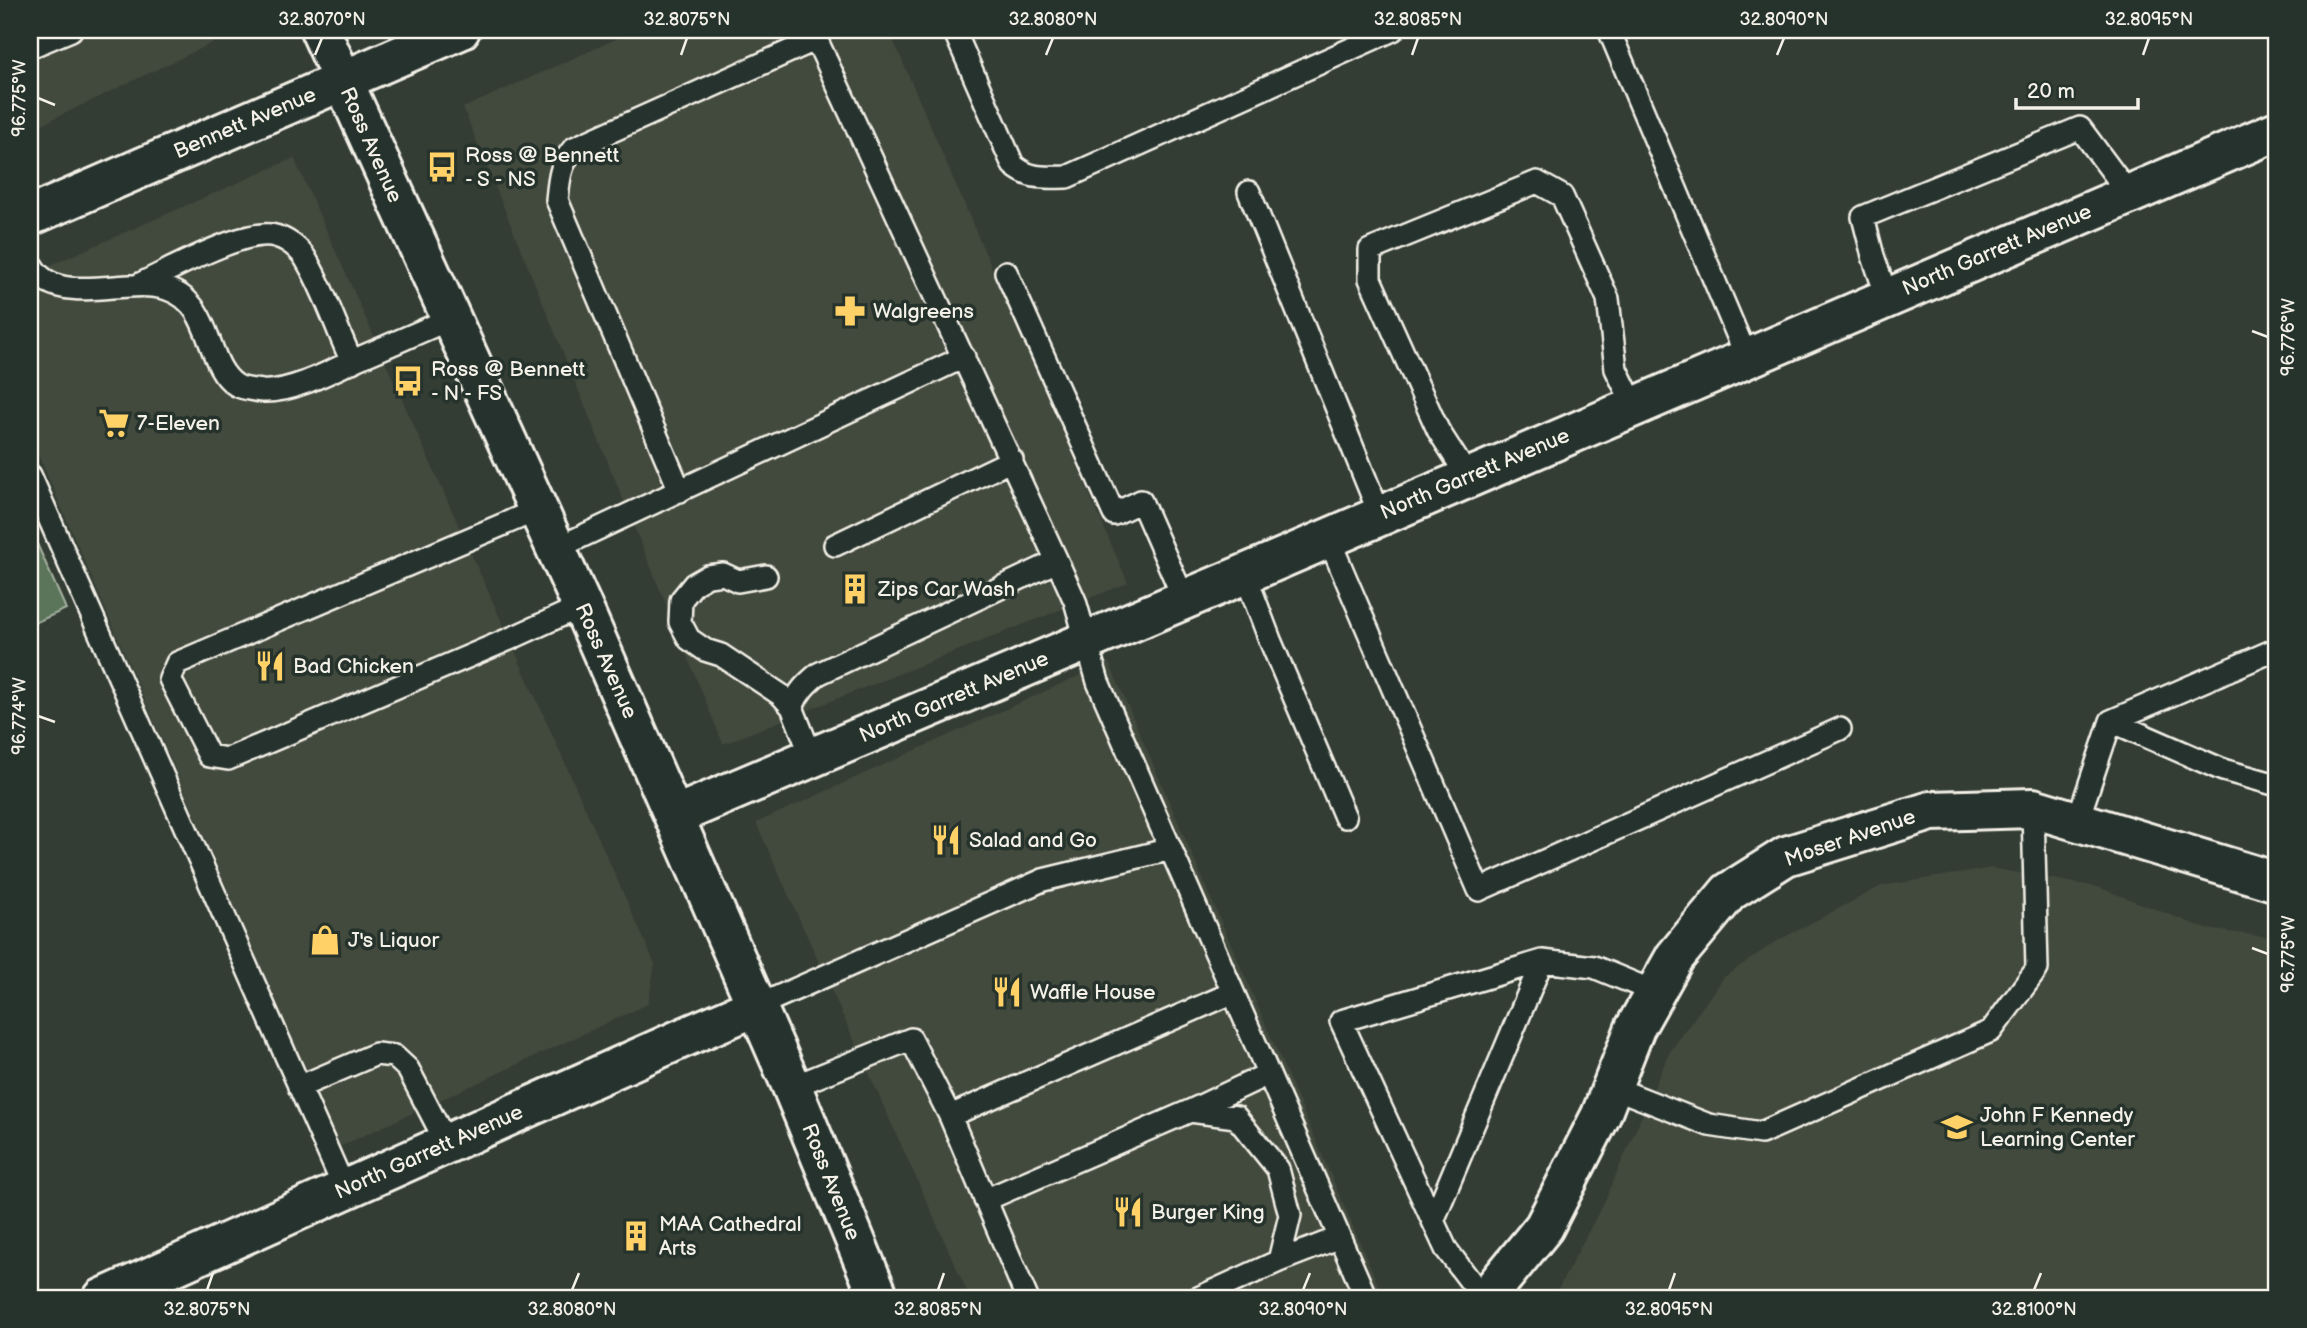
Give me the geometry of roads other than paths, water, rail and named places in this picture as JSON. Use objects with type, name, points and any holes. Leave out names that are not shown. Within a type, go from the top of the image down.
[{"type":"street","name":"Ross Avenue","points":[[320,30],[582,606],[792,1087],[878,1298]]},
{"type":"street","name":"Bennett Avenue","points":[[30,216],[460,30]]},
{"type":"street","name":"North Garrett Avenue","points":[[674,816],[2277,131]]},
{"type":"street","name":"Moser Avenue","points":[[1484,1298],[1544,1227],[1601,1115],[1635,1028],[1675,957],[1729,892],[1786,856],[1931,811],[2033,808],[2277,882]]},
{"type":"street","name":"North Garrett Avenue","points":[[103,1298],[755,1007]]},
{"type":"lane","points":[[30,47],[71,30]]},
{"type":"lane","points":[[954,30],[1013,165],[1024,175],[1045,177],[1067,177],[1393,30]]},
{"type":"lane","points":[[1609,30],[1746,358]]},
{"type":"lane","points":[[680,491],[557,200],[559,172],[574,148],[814,34],[1075,601],[1098,682],[1366,1298]]},
{"type":"lane","points":[[1887,297],[1863,218],[2080,128],[2129,194]]},
{"type":"lane","points":[[1468,477],[1438,430],[1370,279],[1370,250],[1537,182],[1562,195],[1608,299],[1616,369],[1634,406]]},
{"type":"lane","points":[[1250,192],[1380,515]]},
{"type":"lane","points":[[140,284],[226,245],[251,236],[271,235],[293,244],[308,262],[352,362]]},
{"type":"lane","points":[[30,261],[33,269],[53,286],[80,289],[140,284],[168,289],[189,301],[204,326],[220,367],[237,386],[264,391],[301,384],[450,319]]},
{"type":"lane","points":[[1006,272],[1114,514],[1141,501],[1184,600]]},
{"type":"lane","points":[[555,549],[964,357]]},
{"type":"lane","points":[[835,545],[1012,460]]},
{"type":"lane","points":[[30,475],[345,1189]]},
{"type":"lane","points":[[537,510],[177,663],[170,679],[209,756],[228,759],[582,606]]},
{"type":"lane","points":[[1328,537],[1479,890],[1840,729]]},
{"type":"lane","points":[[792,707],[806,684],[818,674],[1057,561]]},
{"type":"lane","points":[[766,576],[738,581],[723,574],[708,576],[694,584],[681,600],[680,622],[689,639],[705,650],[721,655],[781,695],[792,707],[812,758]]},
{"type":"lane","points":[[1245,574],[1345,817]]},
{"type":"lane","points":[[2077,822],[2111,720],[2277,649]]},
{"type":"lane","points":[[2111,720],[2223,771],[2277,785]]},
{"type":"lane","points":[[1612,1087],[1709,1125],[1761,1133],[1991,1031],[2037,969],[2033,808]]},
{"type":"lane","points":[[755,1007],[1043,880],[1171,849]]},
{"type":"lane","points":[[1484,1298],[1446,1249],[1341,1021],[1542,961],[1594,967],[1655,992]]},
{"type":"lane","points":[[1433,1221],[1542,961]]},
{"type":"lane","points":[[950,1116],[1232,993]]},
{"type":"lane","points":[[792,1087],[911,1038],[950,1116],[1027,1298]]},
{"type":"lane","points":[[299,1087],[376,1054],[394,1056],[408,1069],[447,1144]]},
{"type":"lane","points":[[985,1200],[1268,1074]]},
{"type":"lane","points":[[1190,1111],[1236,1117],[1278,1169],[1290,1215],[1279,1261]]},
{"type":"lane","points":[[1198,1298],[1279,1261],[1338,1238]]},
{"type":"place","name":"Ross @ Bennett - S - NS","points":[[442,167]]},
{"type":"place","name":"Walgreens","points":[[850,311]]},
{"type":"place","name":"Ross @ Bennett - N - FS","points":[[408,381]]},
{"type":"place","name":"7-Eleven","points":[[114,423]]},
{"type":"place","name":"Zips Car Wash","points":[[855,589]]},
{"type":"place","name":"Bad Chicken","points":[[270,666]]},
{"type":"place","name":"Salad and Go","points":[[946,840]]},
{"type":"place","name":"J's Liquor","points":[[325,940]]},
{"type":"place","name":"Waffle House","points":[[1007,992]]},
{"type":"place","name":"John F Kennedy Learning Center","points":[[1957,1127]]},
{"type":"place","name":"Burger King","points":[[1128,1212]]},
{"type":"place","name":"MAA Cathedral Arts","points":[[636,1236]]}]
